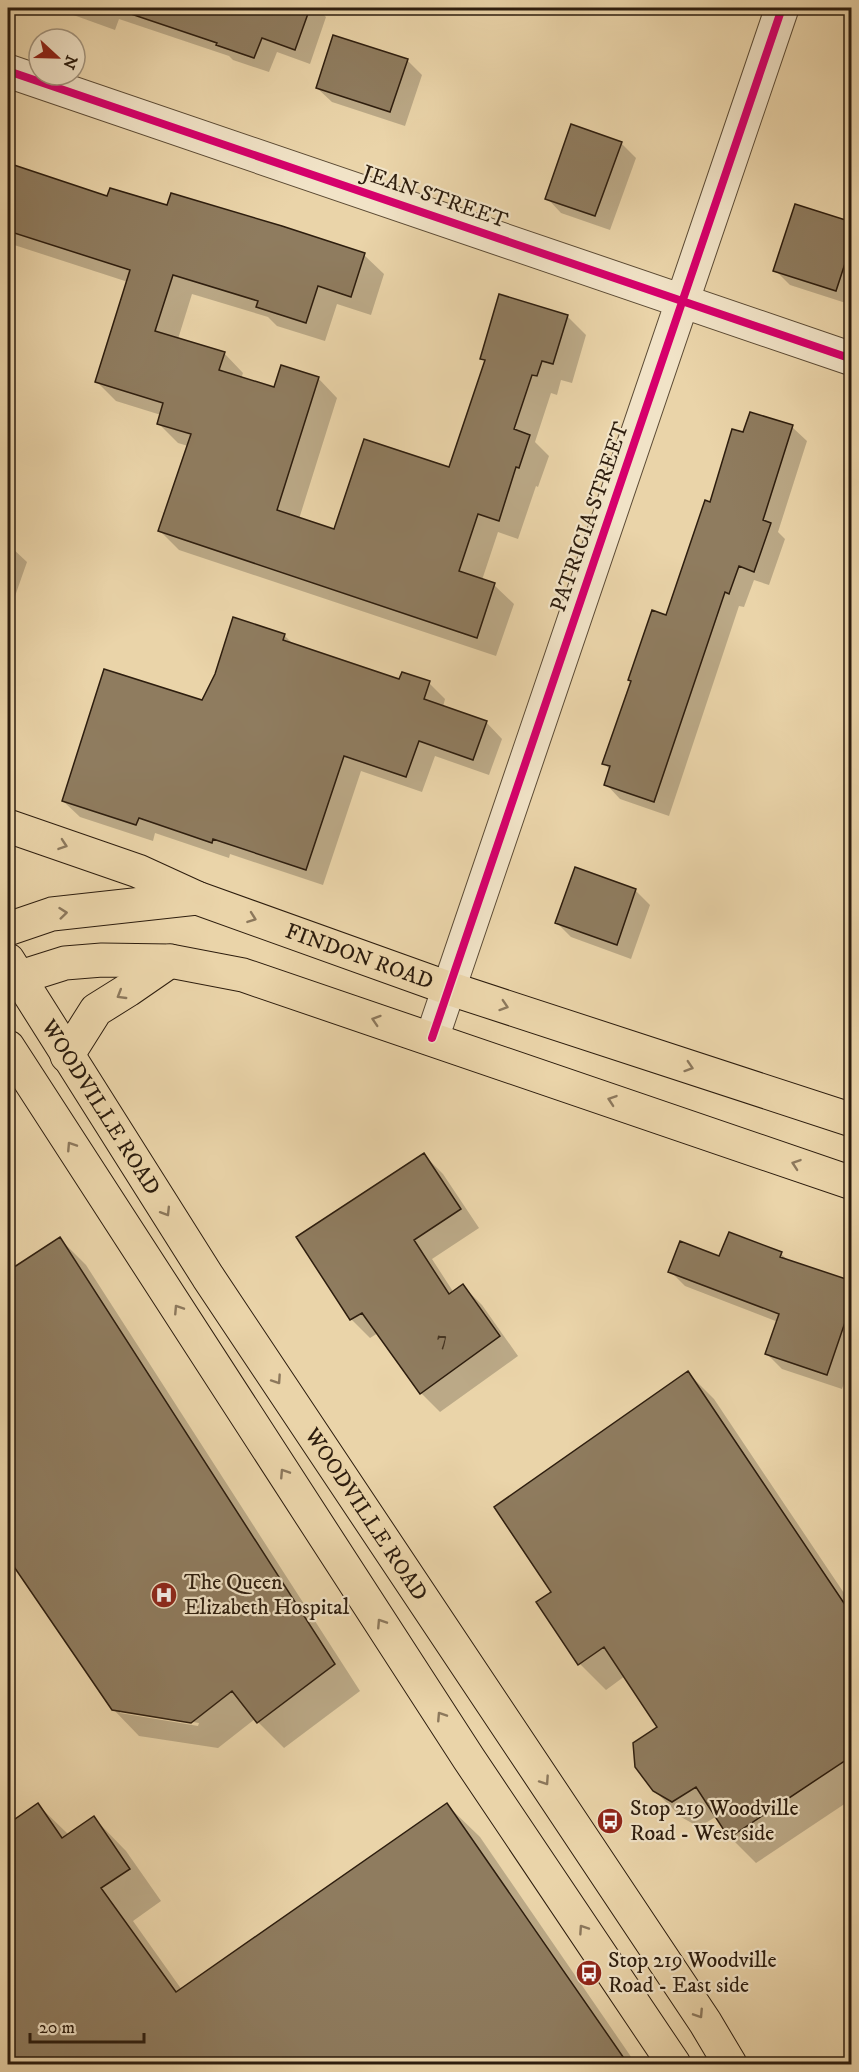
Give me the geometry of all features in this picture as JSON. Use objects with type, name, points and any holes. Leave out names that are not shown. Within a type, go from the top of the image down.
[{"type":"main road","name":"FINDON ROAD","points":[[8,826],[138,871],[197,898],[448,988],[852,1120]]},
{"type":"main road","points":[[8,929],[52,914],[197,898]]},
{"type":"main road","points":[[11,973],[65,963],[102,960],[170,961],[243,975],[852,1183]]},
{"type":"main road","points":[[67,1056],[96,1010],[170,961]]},
{"type":"main road","name":"WOODVILLE ROAD","points":[[11,973],[67,1056],[208,1278],[533,1762],[705,2022],[730,2064]]},
{"type":"main road","name":"WOODVILLE ROAD","points":[[8,1047],[457,1739],[674,2064]]},
{"type":"street","name":"PATRICIA STREET","points":[[432,1038],[782,8]]},
{"type":"street","name":"JEAN STREET","points":[[8,70],[852,359]]},
{"type":"building","points":[[129,8],[310,8],[295,50],[262,38],[254,58],[128,13]]},
{"type":"building","points":[[333,35],[408,59],[390,112],[316,88]]},
{"type":"building","points":[[571,124],[622,142],[595,216],[545,199]]},
{"type":"building","points":[[8,163],[107,196],[110,188],[167,205],[171,193],[365,253],[351,297],[318,286],[306,323],[256,307],[258,301],[173,275],[155,331],[225,352],[219,370],[274,387],[281,365],[319,377],[277,510],[334,529],[364,439],[449,467],[485,360],[480,359],[499,294],[568,315],[553,364],[542,361],[537,376],[532,375],[514,429],[530,435],[519,468],[516,467],[499,521],[478,514],[459,571],[495,583],[477,638],[158,531],[191,434],[157,424],[163,403],[95,382],[130,270],[8,231]]},
{"type":"building","points":[[795,204],[852,222],[852,242],[836,291],[773,271]]},
{"type":"building","points":[[750,412],[793,425],[763,520],[771,523],[754,572],[739,566],[729,594],[725,592],[654,802],[604,785],[610,766],[602,764],[631,681],[628,680],[652,610],[666,615],[705,500],[710,502],[732,429],[743,432]]},
{"type":"building","points":[[233,617],[285,634],[283,640],[399,679],[402,672],[430,681],[424,699],[487,721],[473,760],[419,741],[406,777],[344,756],[306,870],[213,839],[212,843],[139,818],[136,825],[62,801],[104,669],[202,700],[215,674]]},
{"type":"building","points":[[575,867],[636,889],[617,945],[555,923]]},
{"type":"building","points":[[424,1153],[461,1209],[414,1240],[449,1294],[463,1284],[500,1336],[420,1394],[362,1313],[350,1320],[296,1237]]},
{"type":"building","points":[[729,1232],[782,1252],[780,1257],[852,1281],[852,1302],[827,1375],[765,1354],[779,1314],[668,1272],[680,1241],[719,1256]]},
{"type":"building","points":[[60,1237],[335,1664],[257,1723],[232,1691],[191,1723],[112,1710],[8,1558],[8,1271]]},
{"type":"building","points":[[688,1371],[852,1615],[852,1756],[729,1838],[696,1787],[672,1802],[653,1791],[635,1767],[633,1743],[657,1727],[604,1647],[578,1665],[536,1602],[551,1592],[494,1507]]},
{"type":"building","points":[[38,1803],[62,1838],[94,1816],[130,1869],[101,1888],[176,1992],[447,1803],[628,2064],[8,2064],[8,1824]]},
{"type":"cycle path","points":[[432,1038],[782,8]]},
{"type":"cycle path","points":[[8,71],[852,359]]},
{"type":"place","name":"The Queen Elizabeth Hospital","points":[[164,1595]]},
{"type":"place","name":"Stop 219 Woodville Road - West side","points":[[610,1821]]},
{"type":"place","name":"Stop 219 Woodville Road - East side","points":[[589,1973]]}]
